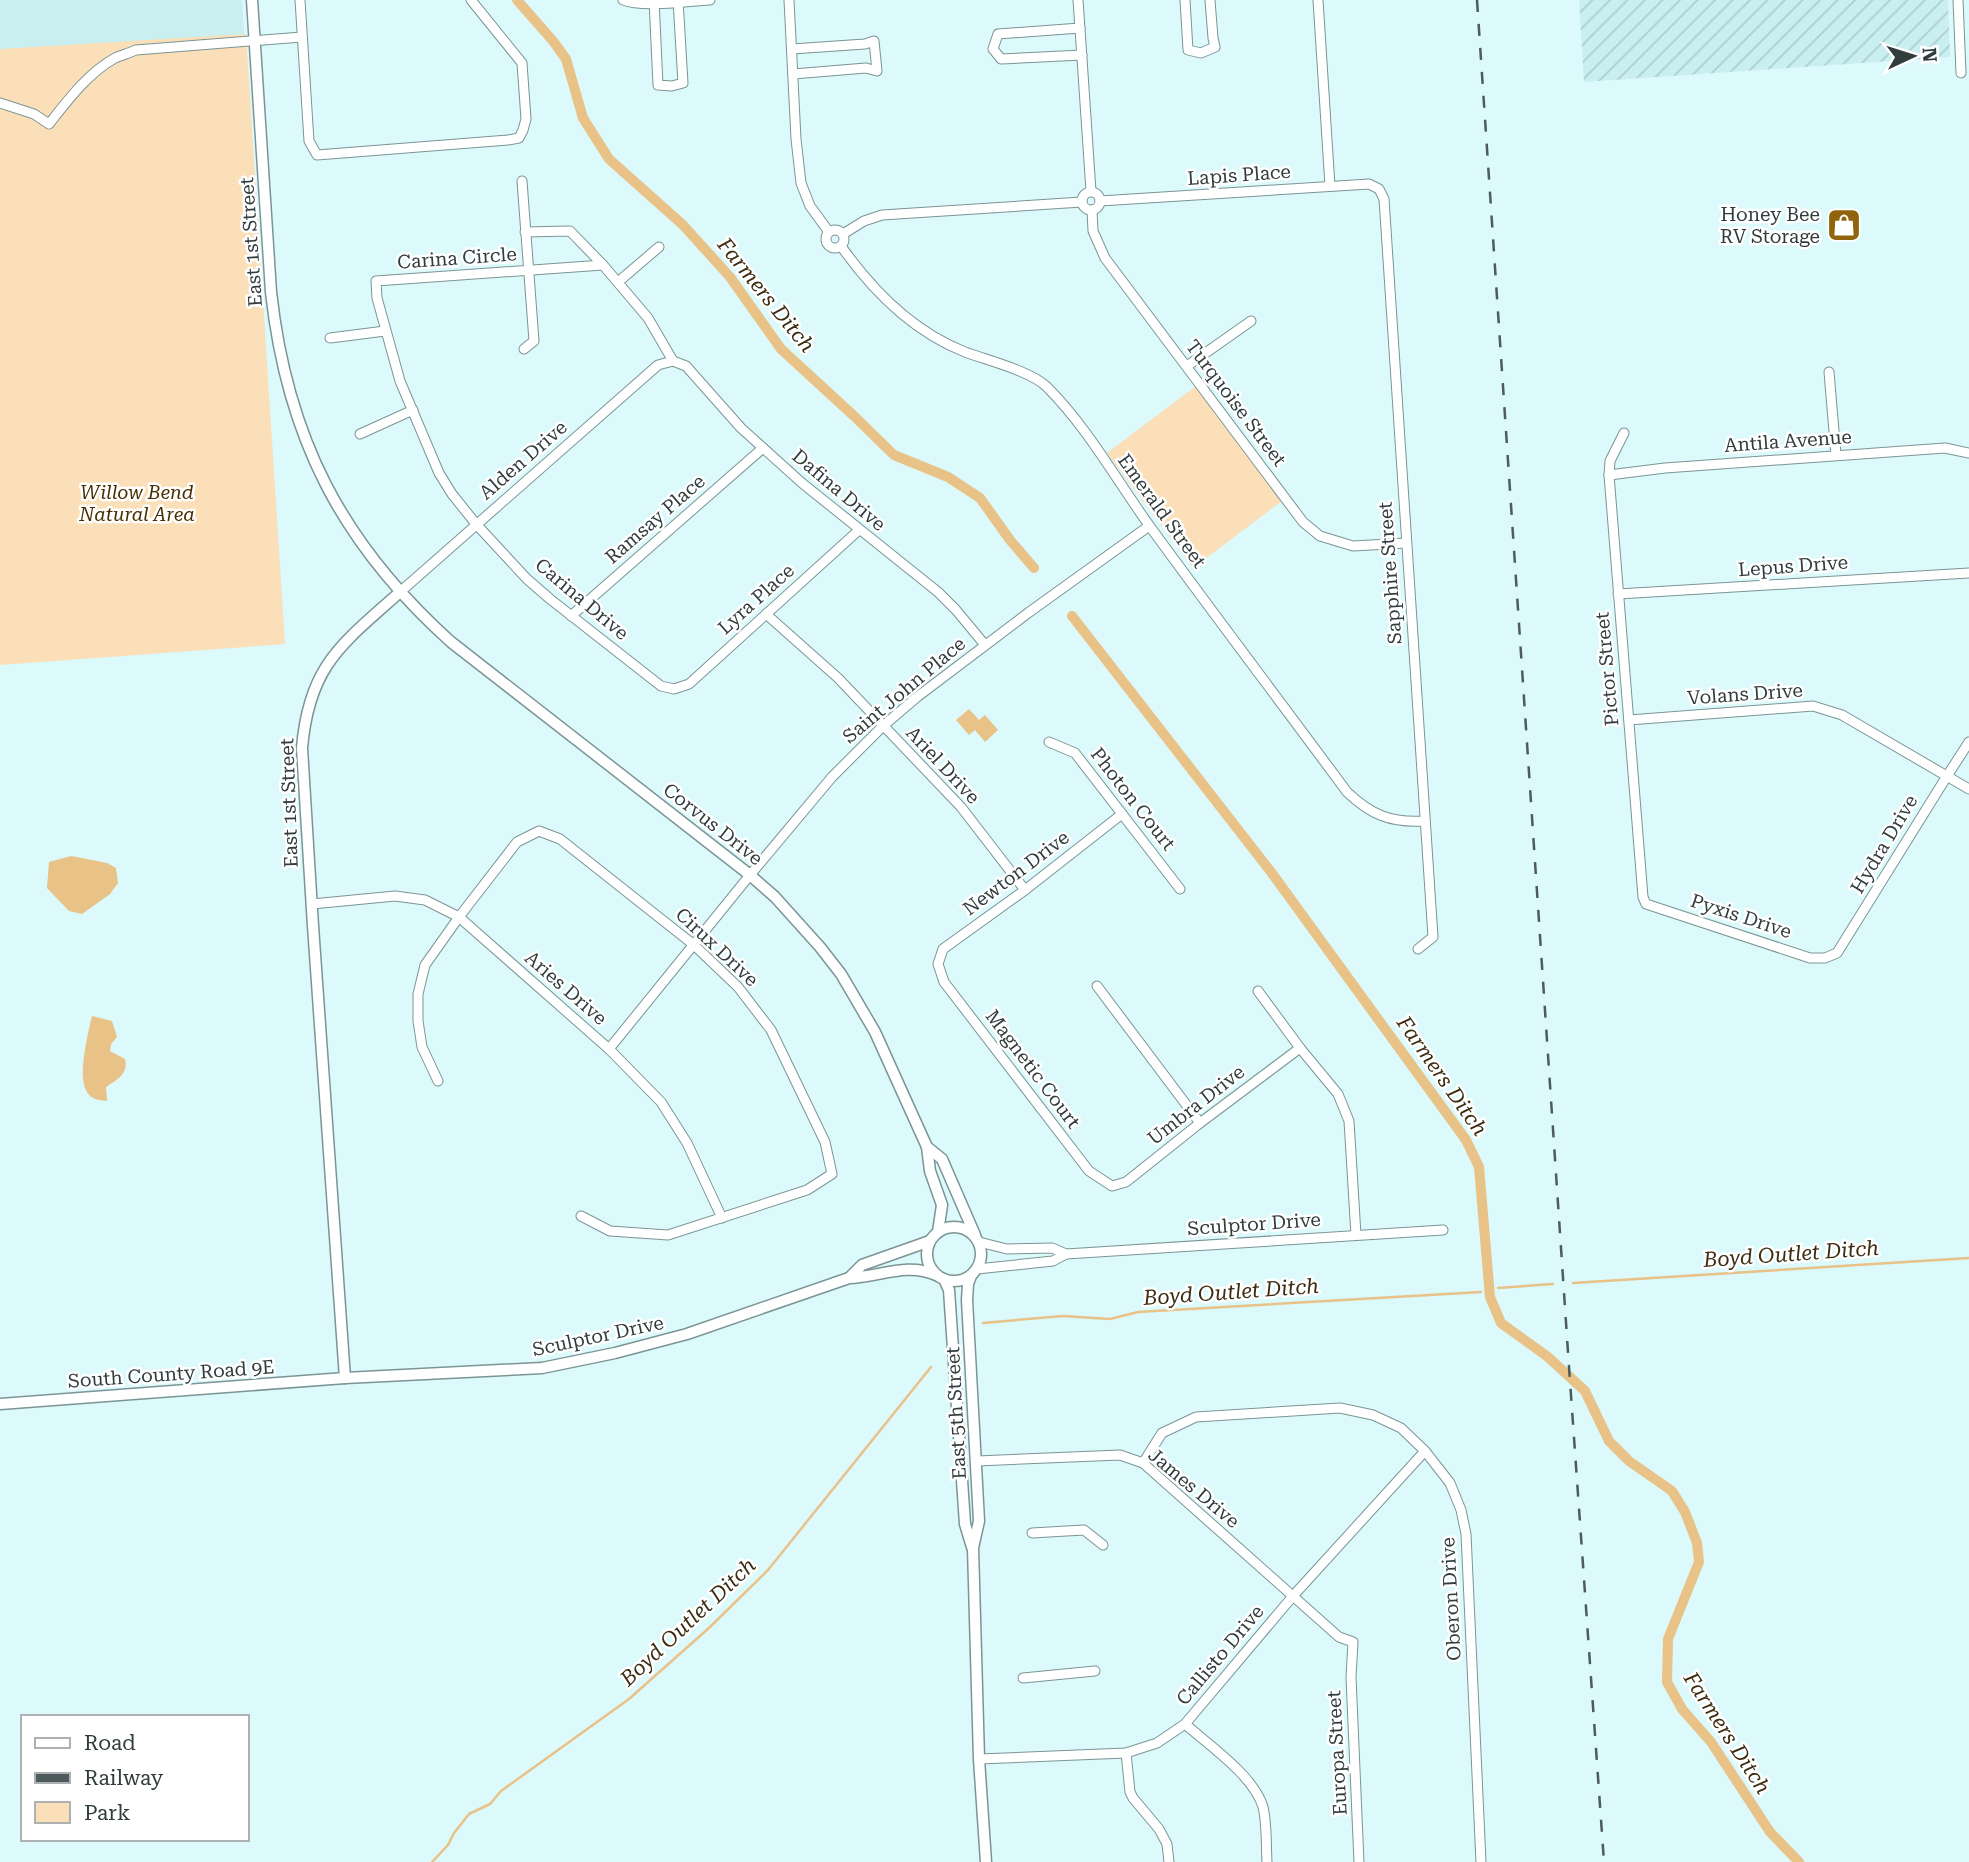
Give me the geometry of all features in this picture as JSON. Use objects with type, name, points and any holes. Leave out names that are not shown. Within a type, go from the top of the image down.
[{"type":"street","name":"East 1st Street","points":[[252,0],[271,292],[275,327],[290,395],[309,450],[329,492],[367,552],[400,592],[331,657],[317,680],[308,705],[302,748],[345,1378]]},
{"type":"street","points":[[299,0],[309,141],[317,155],[519,138],[526,119],[522,63],[471,0]]},
{"type":"street","points":[[622,0],[635,3],[710,0]]},
{"type":"street","points":[[789,0],[796,139],[801,183],[810,206],[829,232]]},
{"type":"street","points":[[1078,0],[1091,191]]},
{"type":"street","points":[[1185,0],[1188,50],[1201,53],[1215,47],[1210,0]]},
{"type":"street","points":[[1318,0],[1330,187]]},
{"type":"street","points":[[1958,0],[1961,73]]},
{"type":"street","points":[[654,2],[658,85],[672,86],[683,83],[678,1]]},
{"type":"street","points":[[1080,29],[998,34],[993,49],[1001,59],[1082,55]]},
{"type":"street","points":[[0,103],[34,114],[49,124],[96,72],[116,58],[136,50],[302,37]]},
{"type":"street","points":[[792,49],[865,44],[874,41],[877,71],[866,68],[793,74]]},
{"type":"street","points":[[522,181],[534,341],[524,349]]},
{"type":"street","name":"Lapis Place","points":[[1100,201],[1369,184],[1379,189]]},
{"type":"street","name":"Sapphire Street","points":[[1379,189],[1384,199],[1433,937],[1418,949]]},
{"type":"street","points":[[1091,191],[1098,195],[1100,201],[1098,207],[1092,210],[1086,209],[1082,202],[1083,195],[1091,191]]},
{"type":"street","points":[[843,233],[882,215],[1082,202]]},
{"type":"street","name":"Turquoise Street","points":[[1092,210],[1093,231],[1105,258],[1303,522],[1320,536],[1353,545],[1406,543]]},
{"type":"street","points":[[837,229],[843,233],[841,246],[833,248],[828,244],[826,238],[829,232],[837,229]]},
{"type":"street","points":[[525,232],[570,230],[648,318],[673,361]]},
{"type":"street","name":"Emerald Street","points":[[841,246],[884,298],[920,328],[962,351],[1009,366],[1045,384],[1078,422],[1149,526],[1347,792],[1361,806],[1379,816],[1403,822],[1424,821]]},
{"type":"street","points":[[618,282],[659,247]]},
{"type":"street","name":"Carina Circle","points":[[476,524],[439,473],[400,381],[377,298],[376,281],[603,265]]},
{"type":"street","points":[[1186,366],[1251,321]]},
{"type":"street","points":[[330,338],[385,331]]},
{"type":"street","name":"Alden Drive","points":[[400,592],[658,365],[673,361]]},
{"type":"street","name":"Dafina Drive","points":[[673,361],[689,369],[724,411],[762,448],[938,592],[985,645]]},
{"type":"street","points":[[1829,372],[1836,455]]},
{"type":"street","points":[[360,434],[412,410]]},
{"type":"street","name":"Pictor Street","points":[[1624,433],[1610,461],[1609,475],[1643,897],[1646,904]]},
{"type":"street","name":"Ramsay Place","points":[[571,616],[762,448]]},
{"type":"street","name":"Antila Avenue","points":[[1609,475],[1665,467],[1945,448],[1969,453]]},
{"type":"street","name":"Carina Drive","points":[[476,524],[527,579],[571,616],[661,686],[674,689]]},
{"type":"street","name":"Saint John Place","points":[[609,1049],[832,777],[883,726],[985,645],[1149,526]]},
{"type":"street","name":"Lyra Place","points":[[674,689],[689,684],[859,530]]},
{"type":"street","name":"Lepus Drive","points":[[1618,594],[1969,573]]},
{"type":"street","name":"Corvus Drive","points":[[400,592],[451,642],[750,875],[799,922],[841,974],[875,1032],[928,1147],[930,1171],[942,1205],[938,1231]]},
{"type":"street","name":"Ariel Drive","points":[[766,614],[838,678],[961,807],[1025,891]]},
{"type":"street","name":"Volans Drive","points":[[1629,720],[1813,706],[1842,715],[1969,789]]},
{"type":"street","name":"Photon Court","points":[[1049,743],[1075,753],[1180,889]]},
{"type":"street","name":"Hydra Drive","points":[[1825,958],[1842,948],[1969,743]]},
{"type":"street","name":"Newton Drive","points":[[938,964],[943,949],[1025,891],[1122,814]]},
{"type":"street","name":"Cirux Drive","points":[[459,917],[517,842],[539,831],[560,839],[694,945],[738,986],[771,1030],[825,1142],[832,1174],[807,1190],[722,1218]]},
{"type":"street","name":"Aries Drive","points":[[312,904],[395,895],[425,900],[459,917],[609,1049],[661,1102],[687,1143],[722,1218]]},
{"type":"street","name":"Pyxis Drive","points":[[1646,904],[1810,958],[1825,958]]},
{"type":"street","points":[[438,1081],[422,1047],[418,994],[425,965],[459,917]]},
{"type":"street","name":"Magnetic Court","points":[[938,964],[944,982],[1088,1171],[1112,1186]]},
{"type":"street","points":[[1097,986],[1200,1123]]},
{"type":"street","points":[[1258,991],[1338,1094],[1349,1121],[1356,1235]]},
{"type":"street","name":"Umbra Drive","points":[[1112,1186],[1126,1182],[1300,1048]]},
{"type":"street","name":"Corvus Drive","points":[[928,1147],[942,1159],[977,1239]]},
{"type":"street","points":[[581,1216],[610,1231],[668,1235],[722,1218]]},
{"type":"street","points":[[953,1226],[961,1227],[977,1239],[982,1251],[981,1260],[974,1272],[963,1280],[954,1281],[940,1277],[931,1268],[927,1250],[938,1231],[953,1226]]},
{"type":"street","name":"Sculptor Drive","points":[[974,1272],[1053,1261],[1066,1254],[1443,1230]]},
{"type":"street","name":"Sculptor Drive","points":[[977,1239],[1007,1249],[1052,1248],[1066,1254]]},
{"type":"street","name":"Sculptor Drive","points":[[849,1278],[862,1265],[930,1241]]},
{"type":"street","name":"Sculptor Drive","points":[[345,1378],[542,1368],[687,1334],[849,1278],[869,1277],[905,1268],[926,1270],[940,1277]]},
{"type":"street","name":"East 5th Street","points":[[972,1548],[979,1521],[967,1300],[968,1284],[974,1272]]},
{"type":"street","name":"East 5th Street","points":[[940,1277],[949,1290],[965,1524],[972,1548],[979,1759],[986,1862]]},
{"type":"street","name":"South County Road 9E","points":[[0,1404],[345,1378]]},
{"type":"street","name":"Oberon Drive","points":[[1143,1463],[1163,1433],[1196,1417],[1340,1408],[1373,1415],[1401,1428],[1425,1451],[1450,1483],[1461,1510],[1466,1534],[1481,1862]]},
{"type":"street","name":"Callisto Drive","points":[[979,1759],[1126,1753],[1157,1743],[1185,1724],[1293,1596],[1425,1451]]},
{"type":"street","name":"James Drive","points":[[976,1461],[1120,1455],[1143,1463],[1339,1637],[1353,1642]]},
{"type":"street","points":[[1032,1533],[1084,1530],[1103,1545]]},
{"type":"street","name":"Europa Street","points":[[1353,1642],[1351,1677],[1359,1862]]},
{"type":"street","points":[[1023,1678],[1095,1671]]},
{"type":"street","points":[[1185,1724],[1232,1766],[1249,1783],[1258,1797],[1263,1808],[1267,1862]]},
{"type":"street","points":[[1126,1753],[1130,1792],[1167,1843],[1169,1862]]},
{"type":"shaded area","points":[[0,0],[242,0],[248,95],[0,57]]},
{"type":"shaded area","points":[[1579,0],[1948,0],[1950,57],[1584,82]]},
{"type":"shaded area","points":[[969,709],[979,720],[985,715],[998,730],[985,742],[975,730],[969,735],[956,720]]},
{"type":"shaded area","points":[[71,856],[107,863],[116,868],[118,883],[110,894],[82,914],[69,911],[47,888],[49,862]]},
{"type":"shaded area","points":[[92,1016],[112,1021],[117,1037],[111,1044],[110,1051],[125,1059],[126,1064],[118,1079],[106,1087],[107,1101],[91,1097],[84,1085],[84,1055]]},
{"type":"green space","name":"Willow Bend Natural Area","points":[[246,34],[285,644],[0,665],[0,49]]},
{"type":"green space","points":[[1196,386],[1282,501],[1193,568],[1107,453]]},
{"type":"waterway","name":"Farmers Ditch","points":[[517,0],[566,59],[583,118],[609,159],[683,225],[730,277],[781,349],[894,455],[948,477],[980,498],[1034,568]]},
{"type":"waterway","name":"Farmers Ditch","points":[[1072,616],[1271,872],[1466,1140],[1479,1167],[1490,1297],[1501,1323],[1548,1357],[1585,1391],[1609,1441],[1629,1461],[1672,1491],[1685,1512],[1697,1543],[1699,1562],[1668,1639],[1667,1682],[1682,1709],[1711,1742],[1770,1832],[1799,1862]]},
{"type":"waterway","name":"Boyd Outlet Ditch","points":[[1573,1283],[1969,1258]]},
{"type":"waterway","name":"Boyd Outlet Ditch","points":[[1498,1288],[1553,1284]]},
{"type":"waterway","name":"Boyd Outlet Ditch","points":[[983,1323],[1063,1316],[1110,1319],[1138,1312],[1481,1292]]},
{"type":"waterway","name":"Boyd Outlet Ditch","points":[[432,1862],[448,1845],[469,1814],[490,1804],[501,1791],[629,1699],[710,1627],[768,1570],[931,1367]]},
{"type":"railway","points":[[1477,0],[1604,1862]]},
{"type":"place","name":"Honey Bee RV Storage","points":[[1844,225]]}]
